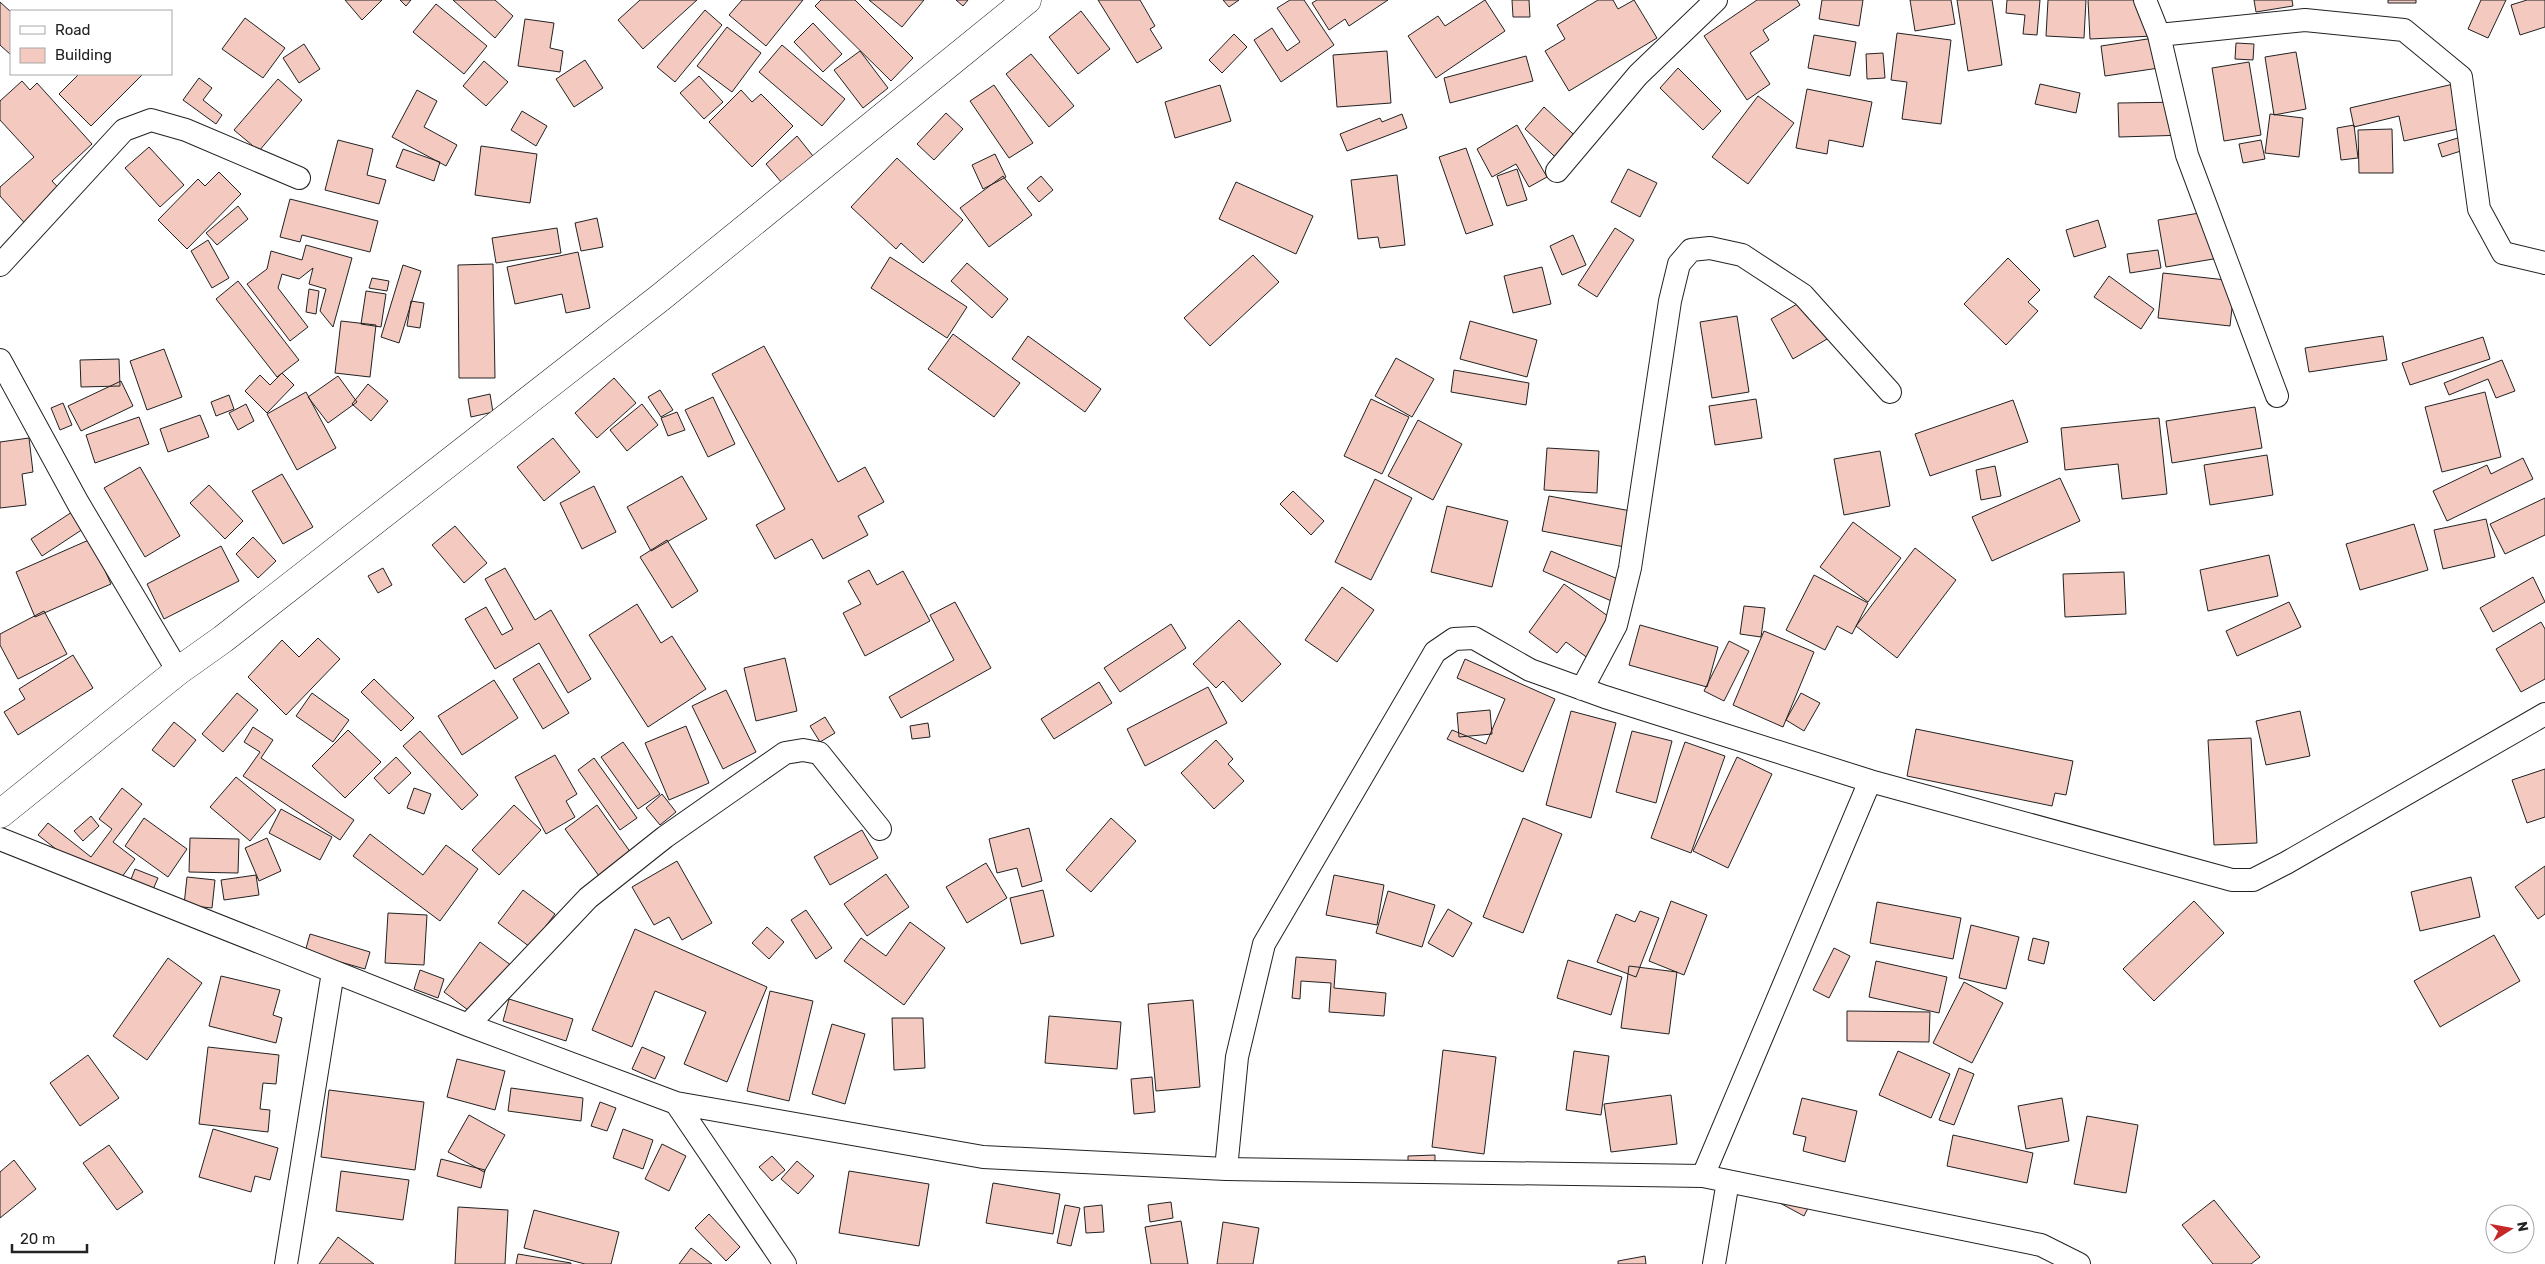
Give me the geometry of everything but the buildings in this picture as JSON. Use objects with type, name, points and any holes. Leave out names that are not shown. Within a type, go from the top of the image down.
[{"type":"street","points":[[0,814],[178,671],[223,639],[661,297],[1027,0]]},
{"type":"street","points":[[1557,171],[1638,75],[1716,0]]},
{"type":"street","points":[[2145,0],[2159,35],[2187,155],[2277,396]]},
{"type":"street","points":[[2159,35],[2305,20],[2404,30],[2461,77],[2479,209],[2503,253],[2545,263]]},
{"type":"street","points":[[0,265],[124,130],[151,120],[186,130],[299,178]]},
{"type":"street","points":[[1582,689],[1616,625],[1630,568],[1670,301],[1679,264],[1691,250],[1710,248],[1742,255],[1803,295],[1890,392]]},
{"type":"street","points":[[0,360],[78,503],[178,671]]},
{"type":"street","points":[[1226,1169],[1238,1057],[1264,944],[1435,652],[1454,639],[1474,638],[1530,670],[1582,689],[1870,781],[2232,880],[2253,880],[2295,858],[2545,714]]},
{"type":"street","points":[[468,1026],[588,898],[665,836],[785,753],[803,750],[819,753],[880,829]]},
{"type":"street","points":[[1703,1176],[1870,781]]},
{"type":"street","points":[[0,838],[468,1026],[676,1103],[983,1157],[1226,1169],[1703,1176],[2041,1245],[2079,1264]]},
{"type":"street","points":[[286,1264],[333,972]]},
{"type":"street","points":[[676,1103],[785,1264]]},
{"type":"street","points":[[1714,1264],[1728,1181]]}]
